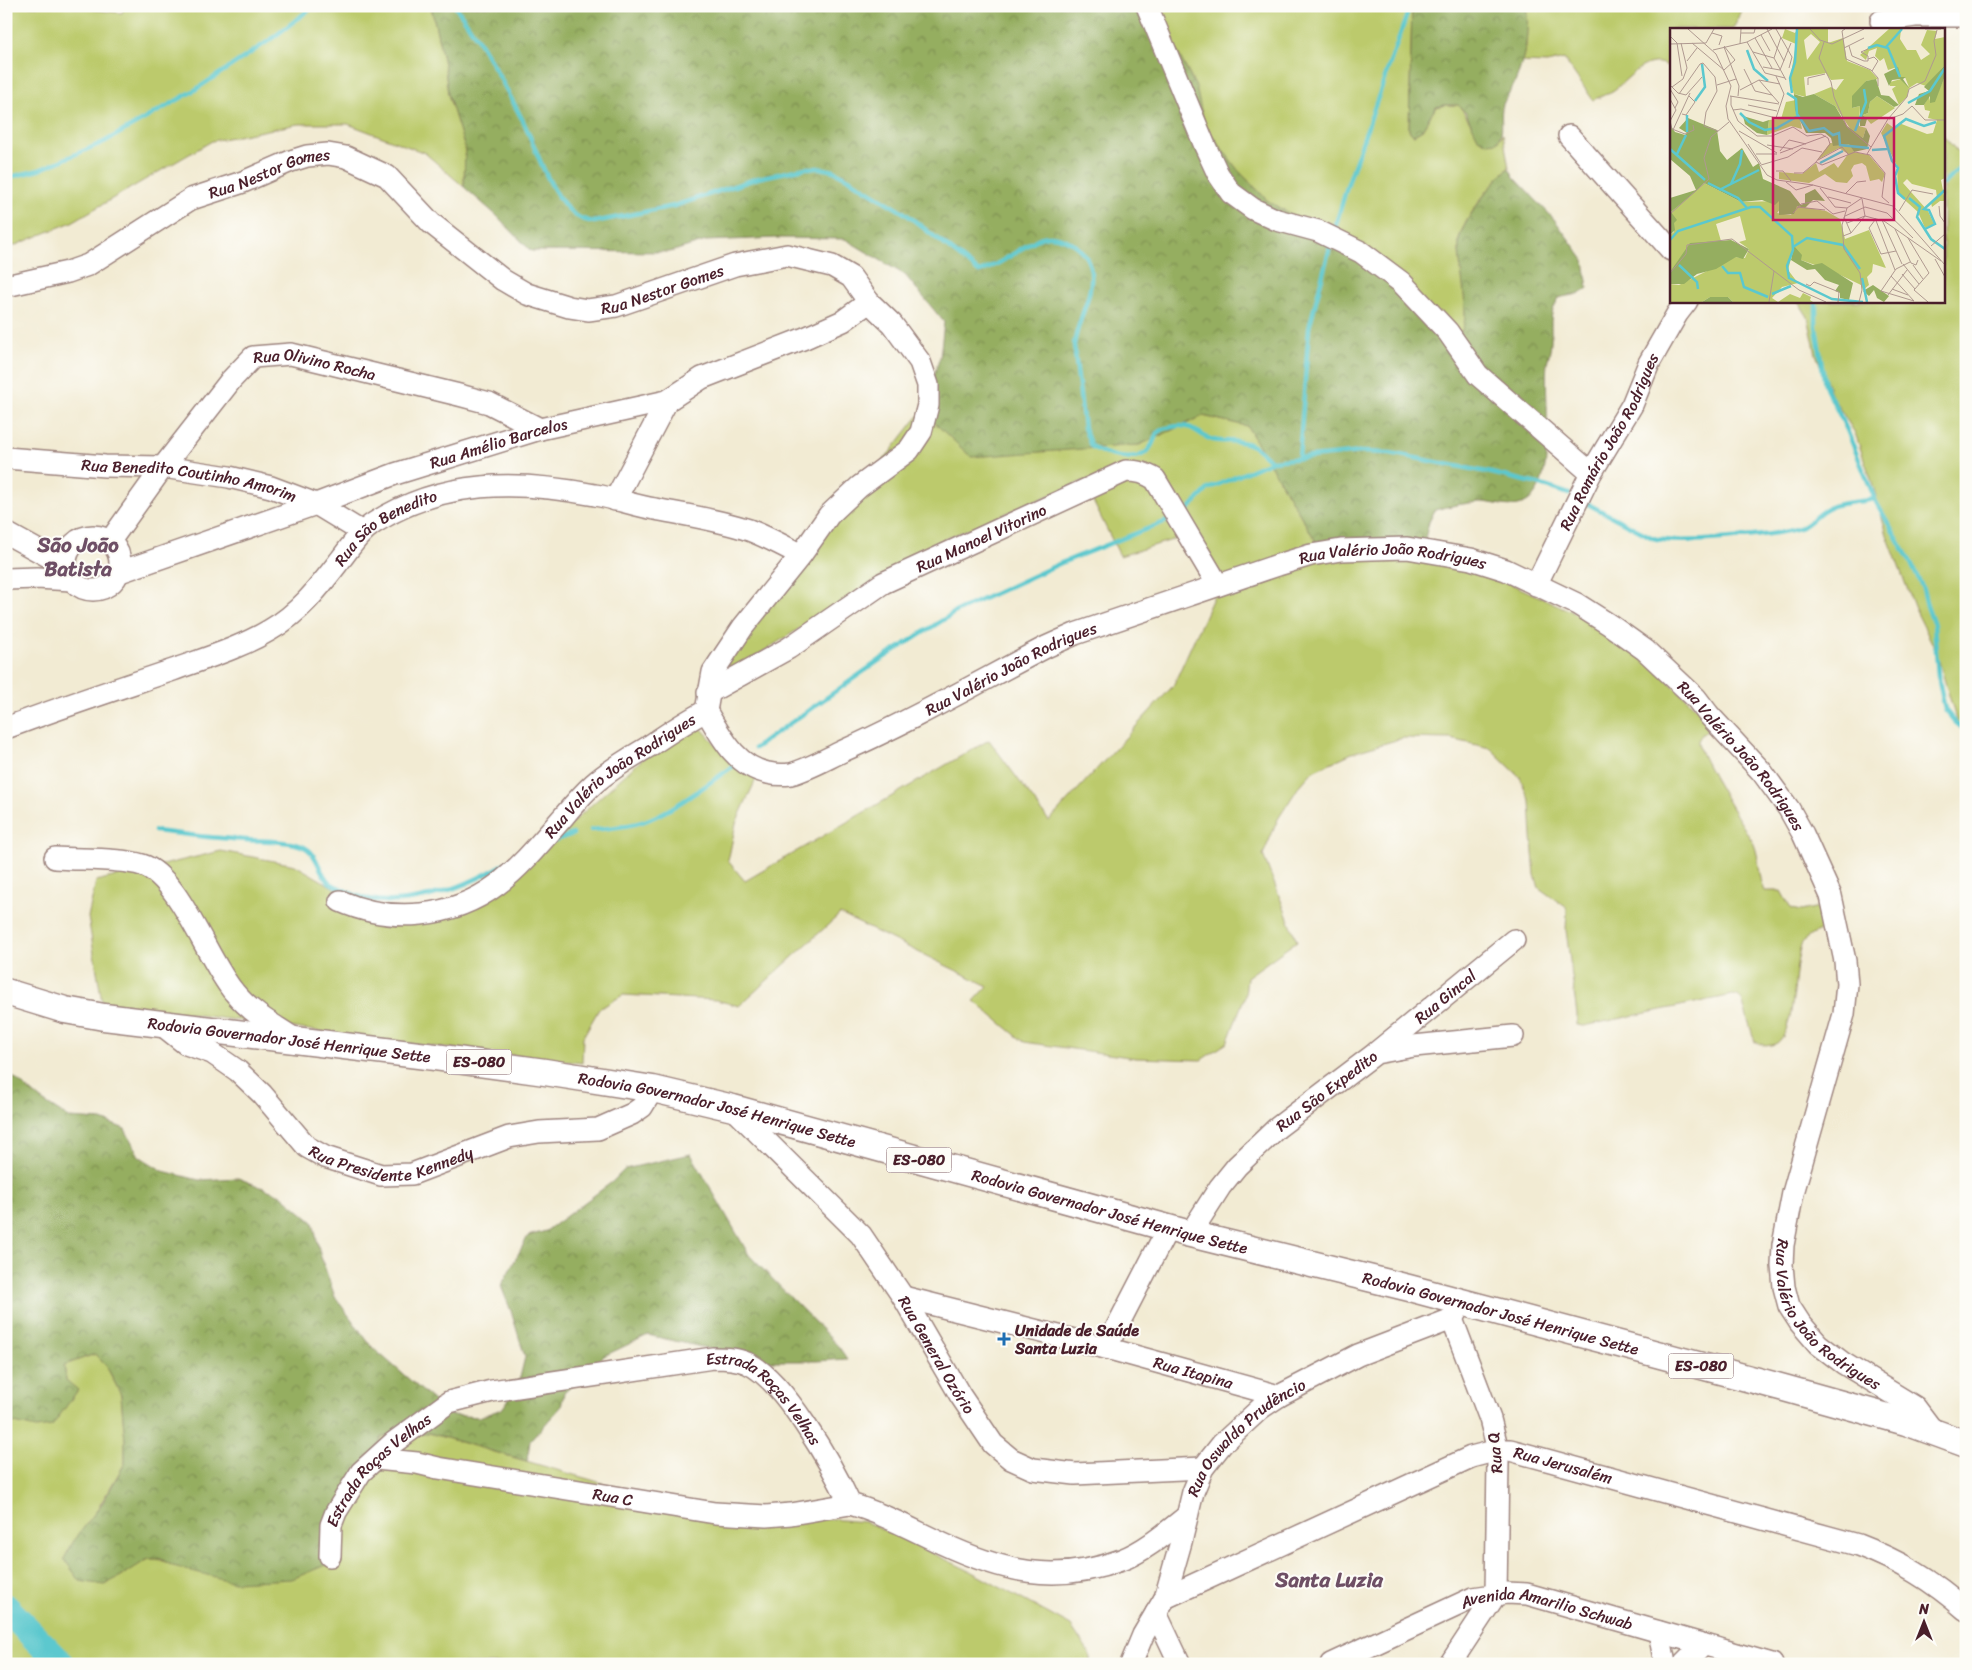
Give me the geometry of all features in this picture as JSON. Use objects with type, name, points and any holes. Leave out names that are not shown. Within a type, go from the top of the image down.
[{"type":"main road","name":"Rodovia Governador José Henrique Sette","points":[[6,992],[65,1010],[162,1025],[524,1068],[653,1089],[733,1108],[1457,1310],[1846,1405],[1933,1431],[1966,1444]]},
{"type":"street","points":[[1147,6],[1205,146],[1218,174],[1231,193],[1253,209],[1277,220],[1318,231],[1361,252],[1401,282],[1448,332],[1478,375],[1591,473]]},
{"type":"street","points":[[1883,19],[1915,16],[1966,16]]},
{"type":"street","points":[[1569,136],[1670,249]]},
{"type":"street","name":"Rua Nestor Gomes","points":[[6,286],[68,272],[88,265],[191,199],[243,182],[290,161],[307,156],[328,154],[346,157],[387,176],[431,223],[503,280],[526,294],[569,307],[588,310],[616,306],[735,265],[786,255],[814,261],[851,277],[870,302],[892,324],[920,362],[928,385],[928,405],[921,432],[909,450],[859,487],[824,522],[801,555],[743,627],[713,672],[707,702]]},
{"type":"street","name":"Rua Amélio Barcelos","points":[[120,572],[316,504],[395,474],[540,429],[667,401],[702,378],[805,338],[842,321],[870,302]]},
{"type":"street","name":"Rua Romário João Rodrigues","points":[[1536,585],[1591,473],[1632,405],[1649,363],[1686,302]]},
{"type":"street","name":"Rua Olivino Rocha","points":[[110,541],[162,467],[246,362],[253,357],[290,354],[459,395],[489,403],[540,429]]},
{"type":"street","points":[[615,500],[667,401]]},
{"type":"street","name":"Rua Benedito Coutinho Amorim","points":[[6,458],[105,466],[162,467],[237,479],[271,487],[316,504],[362,532]]},
{"type":"street","name":"Rua Manoel Vitorino","points":[[707,702],[883,583],[1126,471],[1136,471],[1156,479],[1218,585]]},
{"type":"street","name":"Rua São Benedito","points":[[6,728],[243,644],[292,616],[313,596],[362,532],[373,524],[410,505],[439,494],[466,488],[494,485],[532,486],[596,495],[749,530],[801,555]]},
{"type":"street","points":[[6,533],[69,573],[81,588],[92,590],[104,588],[114,582],[120,572],[121,560],[118,549],[110,541],[100,536],[88,535],[78,540],[70,548],[66,559],[69,573]]},
{"type":"street","name":"Rua Valério João Rodrigues","points":[[340,901],[358,909],[385,915],[409,915],[436,912],[463,904],[489,892],[511,874],[579,798],[597,781],[707,702],[722,739],[746,762],[766,773],[790,774],[865,741],[1046,646],[1218,585],[1311,555],[1341,550],[1407,548],[1471,559],[1506,570],[1577,604],[1645,650],[1678,680],[1762,772],[1789,809],[1803,834],[1831,896],[1845,961],[1847,984],[1844,1014],[1787,1220],[1782,1265],[1784,1287],[1789,1306],[1800,1323],[1818,1344],[1843,1363],[1915,1407],[1933,1431]]},
{"type":"street","points":[[6,579],[37,578],[69,573]]},
{"type":"street","points":[[55,858],[129,862],[143,865],[156,872],[179,900],[222,978],[234,993],[248,1008],[298,1040]]},
{"type":"street","name":"Rua Gincal","points":[[1376,1053],[1514,940]]},
{"type":"street","name":"Rua Presidente Kennedy","points":[[162,1025],[186,1044],[212,1053],[238,1071],[262,1094],[307,1147],[325,1157],[381,1175],[412,1174],[509,1137],[539,1132],[598,1129],[632,1114],[642,1107],[653,1089]]},
{"type":"street","name":"Rua São Expedito","points":[[1106,1348],[1179,1231],[1237,1166],[1277,1128],[1376,1053],[1414,1046],[1513,1036]]},
{"type":"street","name":"Rua General Ozório","points":[[733,1108],[838,1210],[861,1235],[903,1297],[960,1395],[993,1444],[1011,1459],[1033,1470],[1075,1474],[1203,1468]]},
{"type":"street","name":"Rua Itapina","points":[[903,1297],[1106,1348],[1279,1396]]},
{"type":"street","name":"Rua Oswaldo Prudêncio","points":[[1131,1664],[1143,1635],[1160,1605],[1193,1492],[1203,1468],[1231,1436],[1261,1408],[1279,1396],[1358,1355],[1457,1310]]},
{"type":"street","name":"Rua Q","points":[[1457,1310],[1498,1450],[1496,1594]]},
{"type":"street","name":"Estrada Roças Velhas","points":[[330,1556],[331,1525],[336,1512],[361,1472],[393,1443],[441,1406],[463,1397],[713,1358],[729,1358],[747,1363],[773,1382],[828,1461],[850,1504]]},
{"type":"street","name":"Rua Jerusalém","points":[[1160,1605],[1471,1457],[1498,1450],[1510,1450],[1528,1453],[1858,1544],[1894,1559],[1921,1574],[1966,1610]]},
{"type":"street","name":"Rua C","points":[[376,1459],[417,1463],[714,1514],[766,1516],[791,1514],[850,1504]]},
{"type":"street","points":[[850,1504],[871,1510],[982,1561],[1023,1571],[1047,1574],[1071,1572],[1122,1560],[1147,1546],[1187,1516]]},
{"type":"street","points":[[1450,1664],[1496,1594]]},
{"type":"street","name":"Avenida Amarilio Schwab","points":[[1331,1664],[1473,1598],[1496,1594],[1527,1594],[1770,1664]]},
{"type":"street","points":[[1160,1605],[1180,1664]]},
{"type":"street","points":[[1659,1632],[1667,1663],[1703,1645]]},
{"type":"green space","points":[[6,6],[63,6],[122,13],[125,6],[431,6],[445,68],[448,94],[465,148],[464,187],[425,153],[348,124],[298,124],[212,141],[72,222],[6,249]]},
{"type":"green space","points":[[431,6],[1153,6],[1196,87],[1204,124],[1237,169],[1268,201],[1386,270],[1452,342],[1461,332],[1465,312],[1459,241],[1465,224],[1495,181],[1509,168],[1514,177],[1554,219],[1584,260],[1588,288],[1578,294],[1559,298],[1552,315],[1551,345],[1546,379],[1546,463],[1541,481],[1534,496],[1522,504],[1506,506],[1480,502],[1435,510],[1429,522],[1423,546],[1320,548],[1247,426],[1203,416],[1139,445],[971,457],[922,411],[940,357],[944,322],[905,275],[845,239],[777,238],[706,241],[670,252],[531,251],[496,215],[464,187],[465,148],[448,94],[445,68]]},
{"type":"green space","points":[[1153,6],[1412,6],[1409,130],[1413,135],[1421,131],[1436,107],[1459,105],[1472,125],[1497,142],[1503,134],[1509,168],[1495,181],[1479,202],[1461,234],[1459,250],[1465,312],[1461,332],[1452,342],[1301,221],[1268,201],[1237,169],[1203,124]]},
{"type":"green space","points":[[1412,6],[1526,6],[1527,34],[1524,53],[1515,83],[1503,104],[1502,129],[1497,142],[1487,143],[1478,138],[1466,113],[1458,105],[1436,107],[1421,131],[1413,135],[1409,130]]},
{"type":"green space","points":[[1526,6],[1742,6],[1734,28],[1670,28],[1670,68],[1655,63],[1647,65],[1633,73],[1614,90],[1593,100],[1564,59],[1547,63],[1521,62],[1526,47]]},
{"type":"green space","points":[[1944,136],[1966,162],[1966,732],[1958,726],[1936,651],[1915,609],[1887,535],[1872,482],[1855,433],[1833,398],[1816,354],[1808,317],[1799,302],[1944,302]]},
{"type":"green space","points":[[922,411],[1139,445],[1203,416],[1247,426],[1320,548],[1457,555],[1493,576],[1571,611],[1644,658],[1713,724],[1699,739],[1699,748],[1712,775],[1754,844],[1765,891],[1781,891],[1791,909],[1801,911],[1823,906],[1829,927],[1811,935],[1801,944],[1790,1016],[1783,1037],[1777,1043],[1766,1046],[1755,1042],[1742,1001],[1738,996],[1733,995],[1584,1026],[1577,1025],[1566,930],[1567,908],[1539,888],[1535,875],[1530,802],[1520,777],[1490,748],[1451,739],[1403,738],[1352,753],[1313,771],[1298,788],[1278,819],[1263,855],[1297,941],[1247,977],[1245,996],[1227,1043],[1201,1060],[1136,1058],[1024,1042],[974,1001],[988,986],[840,914],[739,1006],[716,1000],[623,995],[599,1009],[583,1037],[582,1063],[420,1045],[102,1002],[88,917],[96,881],[221,851],[295,865],[369,908],[422,910],[494,893],[669,735],[701,728],[733,763],[757,777],[736,823],[728,861],[745,881],[989,740],[1049,821],[1173,686],[1216,591],[1195,533],[1120,556],[1083,481],[933,544],[715,682],[731,650],[839,518]]},
{"type":"green space","points":[[6,1071],[41,1100],[69,1118],[102,1120],[125,1129],[139,1156],[163,1171],[199,1180],[238,1178],[281,1195],[313,1222],[320,1254],[335,1297],[372,1347],[450,1415],[479,1417],[502,1409],[518,1386],[525,1357],[501,1286],[528,1236],[546,1231],[612,1182],[625,1169],[691,1154],[749,1255],[839,1347],[847,1359],[764,1361],[648,1335],[604,1356],[564,1393],[561,1407],[530,1441],[527,1461],[429,1433],[382,1437],[353,1494],[335,1561],[292,1579],[234,1582],[173,1566],[161,1559],[148,1559],[104,1585],[80,1581],[64,1559],[73,1542],[103,1502],[125,1463],[121,1395],[107,1367],[95,1354],[64,1365],[66,1380],[78,1390],[52,1426],[36,1428],[6,1421]]},
{"type":"green space","points":[[95,1354],[107,1367],[121,1395],[125,1440],[125,1463],[92,1518],[104,1585],[150,1559],[160,1560],[173,1566],[353,1494],[382,1437],[429,1433],[685,1507],[866,1522],[970,1571],[1071,1626],[1089,1653],[1091,1664],[6,1664],[6,1421],[36,1427],[66,1380],[64,1365]]},
{"type":"waterway","points":[[6,178],[39,170],[104,142],[195,90],[270,40],[314,6]]},
{"type":"waterway","points":[[455,6],[465,19],[507,90],[554,190],[570,211],[578,217],[594,222],[674,206],[758,178],[805,168],[820,168],[834,171],[849,179],[906,214],[979,272],[998,263],[1039,238],[1047,236],[1062,238],[1072,243],[1084,254],[1090,266],[1090,291],[1074,345],[1084,428],[1091,446],[1118,457],[1139,456],[1150,449],[1156,436],[1162,430],[1185,426],[1213,440],[1247,443],[1272,461]]},
{"type":"waterway","points":[[1334,231],[1348,183],[1410,6]]},
{"type":"waterway","points":[[1944,183],[1966,163]]},
{"type":"waterway","points":[[1299,458],[1309,328],[1331,243]]},
{"type":"waterway","points":[[1816,302],[1816,326],[1825,385],[1847,430],[1876,502],[1909,559],[1923,589],[1934,625],[1938,675],[1945,710],[1966,731]]},
{"type":"waterway","points":[[1184,514],[1208,489],[1272,461],[1361,452],[1390,453],[1487,472],[1538,484],[1569,494]]},
{"type":"waterway","points":[[1584,502],[1653,538],[1665,540],[1704,540],[1772,534],[1790,530],[1802,527],[1830,507],[1875,499]]},
{"type":"waterway","points":[[755,748],[880,660],[957,611],[1061,563],[1172,519]]},
{"type":"waterway","points":[[591,830],[630,825],[654,817],[690,796],[735,765]]},
{"type":"waterway","points":[[155,831],[293,843],[310,851],[329,882],[365,898],[386,901],[429,896],[471,881],[508,862]]},
{"type":"waterway","points":[[552,841],[573,834]]},
{"type":"waterway","points":[[6,1608],[61,1664]]},
{"type":"place","name":"Unidade de Saúde Santa Luzia","points":[[1004,1339]]},
{"type":"district","name":"São João Batista","points":[[78,557]]},
{"type":"district","name":"Santa Luzia","points":[[1329,1580]]}]
